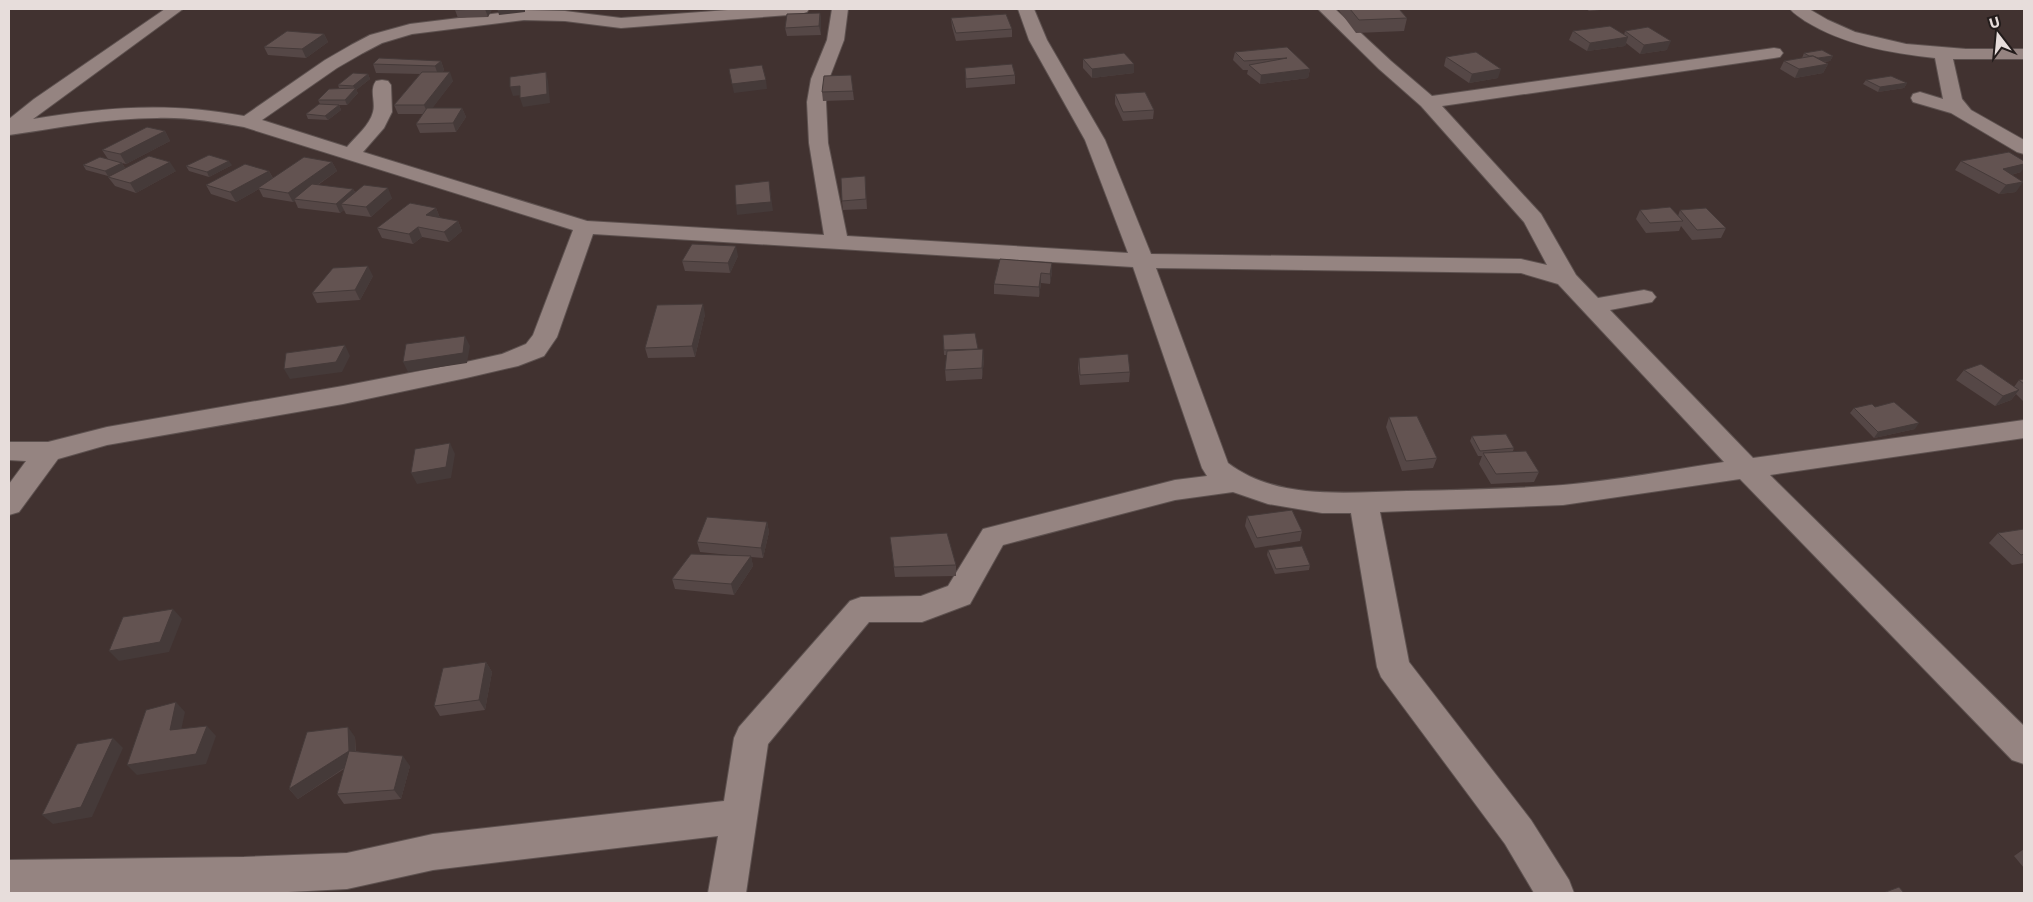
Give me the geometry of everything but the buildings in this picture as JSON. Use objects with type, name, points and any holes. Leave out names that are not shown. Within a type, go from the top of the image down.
[{"type":"street","points":[[9,129],[41,103],[175,9]]},
{"type":"street","points":[[248,122],[331,64],[376,40],[410,29],[524,14],[567,12],[621,23],[801,9]]},
{"type":"street","points":[[838,243],[819,146],[815,111],[819,80],[830,56],[839,24],[840,9]]},
{"type":"street","points":[[1026,9],[1038,40],[1095,140],[1142,261],[1216,468],[1234,482],[1268,494],[1322,503],[1563,495],[2024,429]]},
{"type":"street","points":[[1326,9],[1384,65],[1428,102],[1533,219],[1562,272],[1593,306],[1747,469],[2024,749]]},
{"type":"street","points":[[1798,9],[1829,28],[1851,37],[1897,47],[1942,53],[1992,56],[2024,54]]},
{"type":"street","points":[[1428,102],[1774,53]]},
{"type":"street","points":[[1942,53],[1948,68],[1950,96],[1955,108]]},
{"type":"street","points":[[350,155],[377,124],[383,112],[382,85]]},
{"type":"street","points":[[1920,98],[1955,108],[2024,148]]},
{"type":"street","points":[[9,129],[63,120],[144,113],[206,114],[248,122],[585,227],[1142,261],[1492,265],[1562,272]]},
{"type":"street","points":[[9,451],[48,452],[107,436],[343,395],[466,370],[509,360],[535,350],[545,337],[585,227]]},
{"type":"street","points":[[1593,306],[1644,297]]},
{"type":"street","points":[[9,505],[48,452]]},
{"type":"street","points":[[727,893],[751,738],[861,610],[922,609],[959,595],[993,537],[1175,490],[1234,482]]},
{"type":"street","points":[[1364,502],[1393,667],[1518,832],[1555,893]]},
{"type":"street","points":[[9,879],[244,876],[346,871],[433,852],[740,816]]}]
